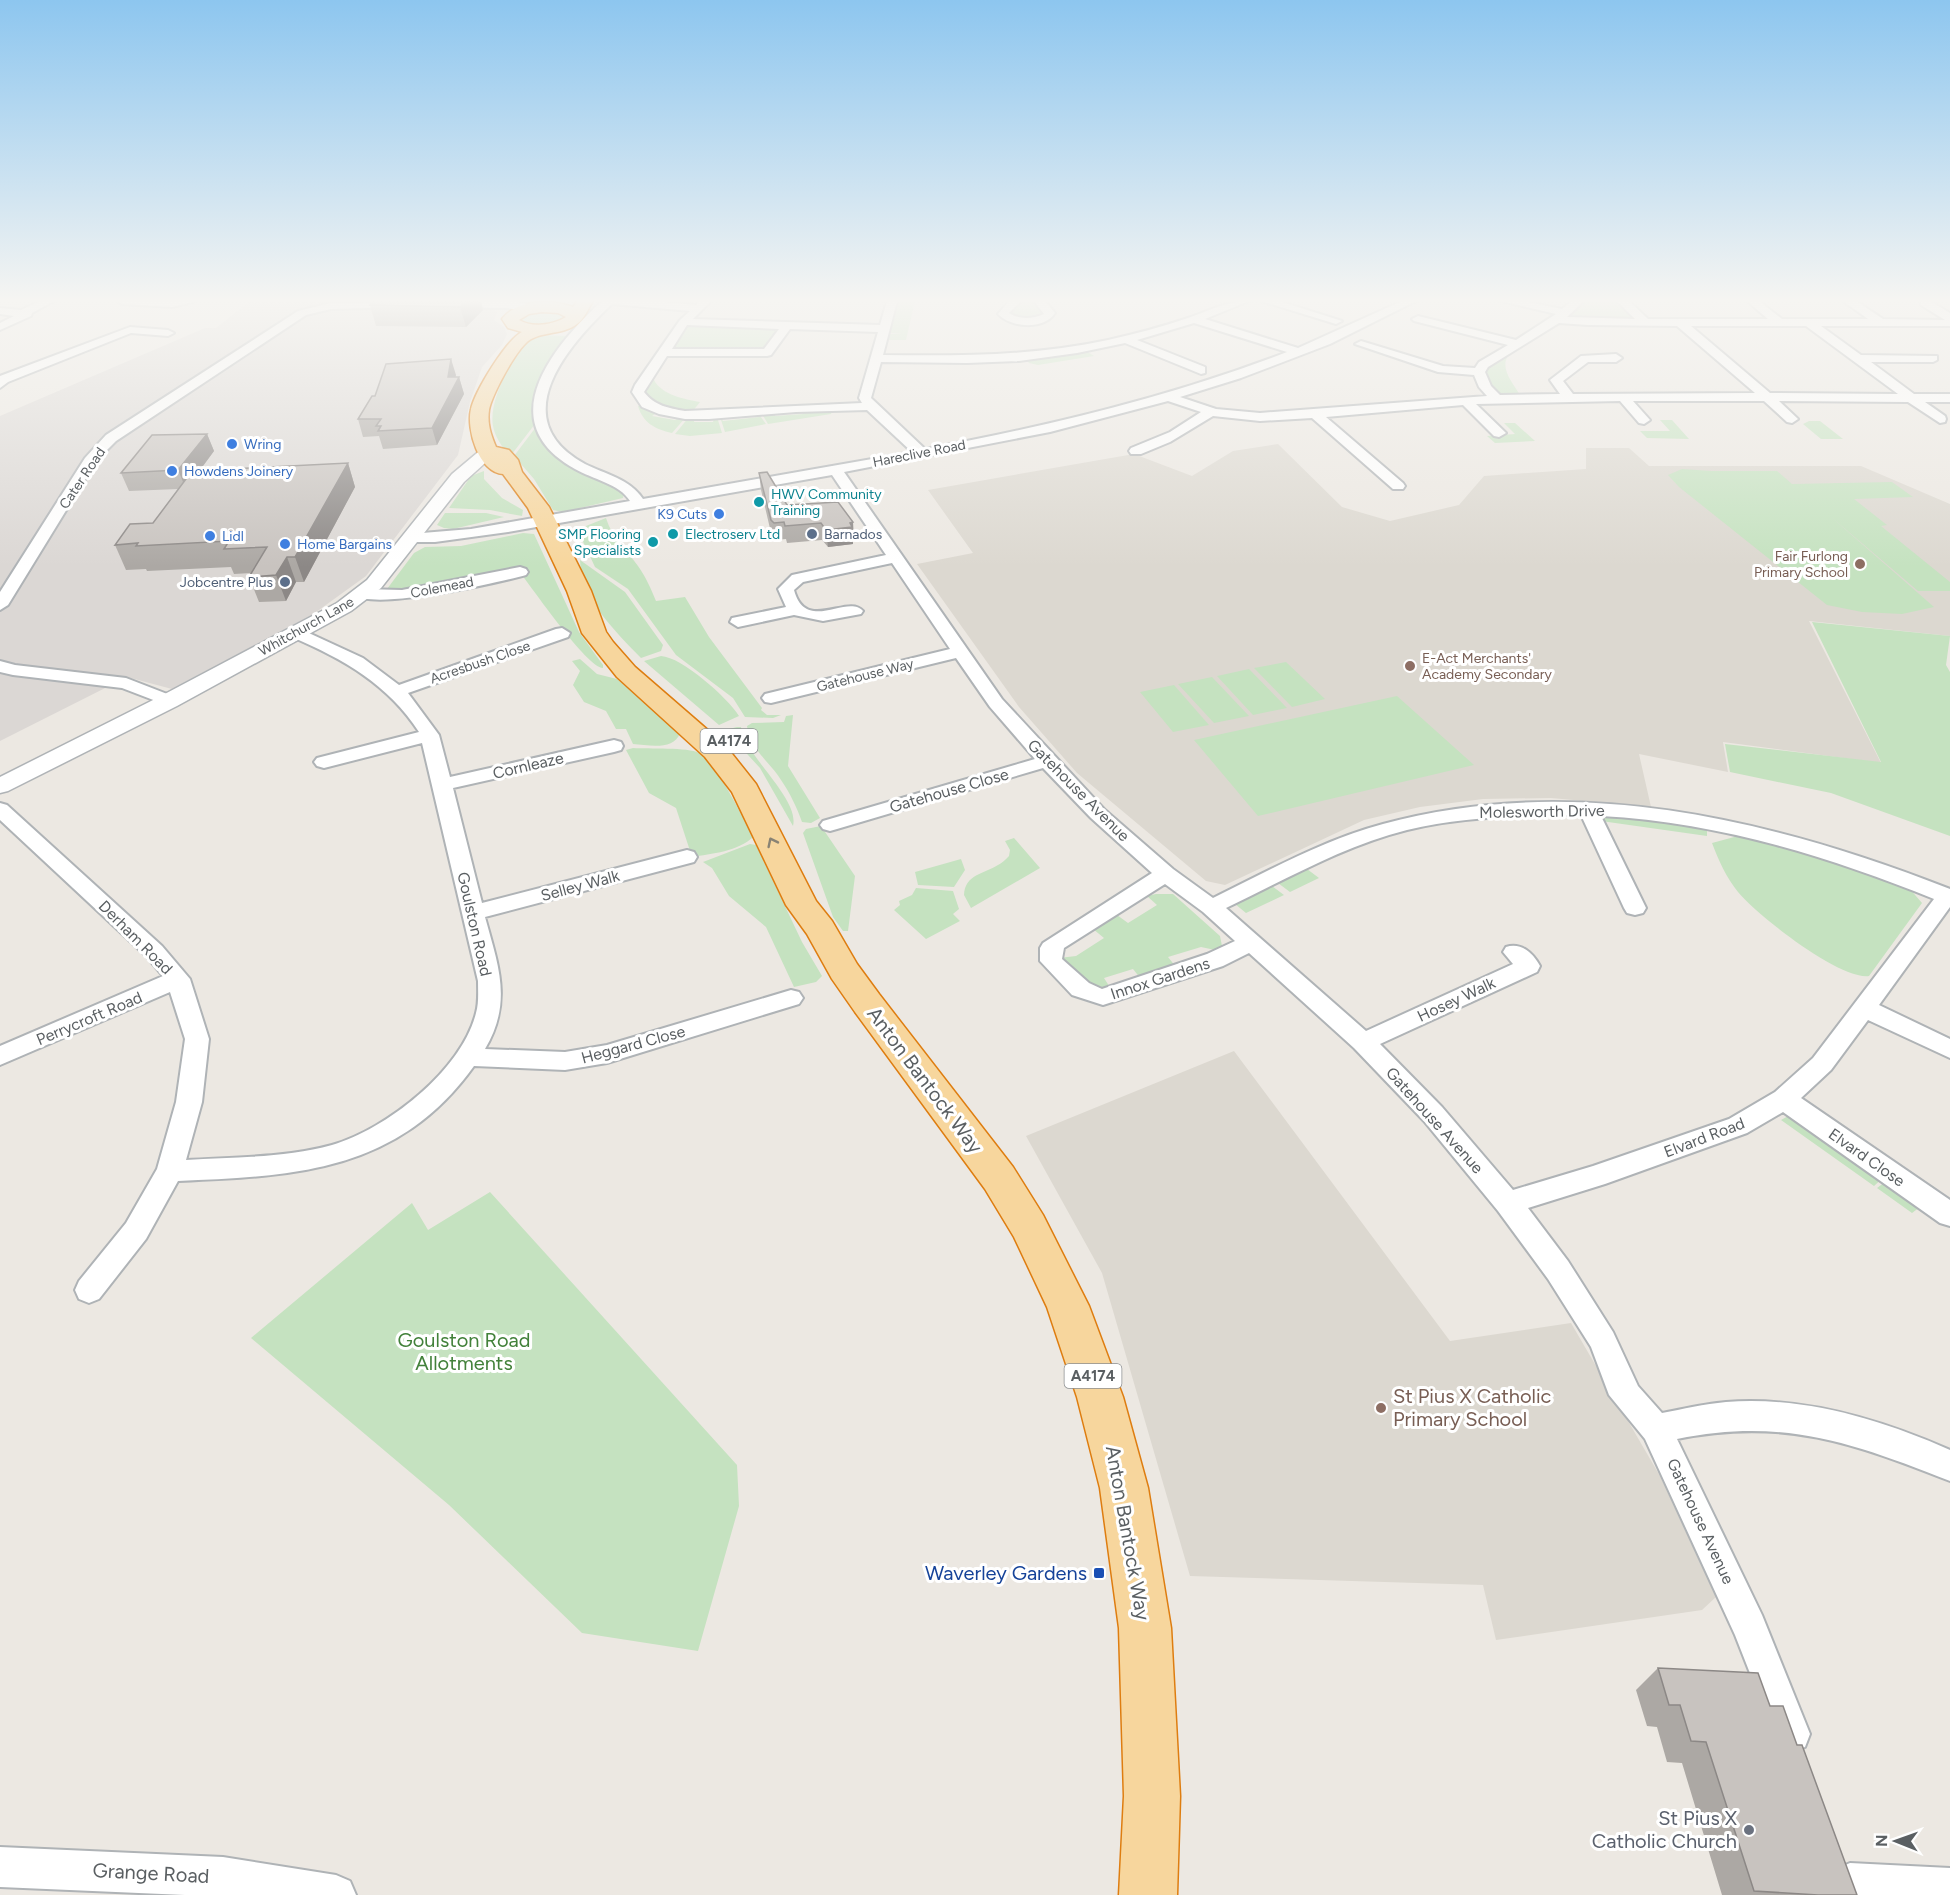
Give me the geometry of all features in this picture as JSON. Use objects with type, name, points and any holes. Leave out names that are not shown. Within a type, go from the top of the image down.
[{"type":"highway","name":"A4174","points":[[489,389],[480,409],[480,432],[491,458],[499,467],[512,472],[545,521]]},
{"type":"highway","name":"Anton Bantock Way","points":[[545,521],[579,591],[594,633],[626,672],[704,739],[746,790],[802,905],[821,929],[844,970],[999,1178],[1029,1227],[1068,1306],[1100,1396],[1124,1488],[1145,1628],[1152,1796],[1148,1895]]},
{"type":"street","name":"Cater Road","points":[[0,605],[92,458],[111,438],[182,389]]},
{"type":"street","points":[[545,389],[538,409],[540,425],[550,441],[572,462],[630,491],[639,504]]},
{"type":"street","points":[[640,389],[638,392],[645,403],[663,411],[699,416],[804,408],[870,406]]},
{"type":"street","points":[[869,389],[866,398],[870,406],[921,453]]},
{"type":"street","name":"Hareclive Road","points":[[410,539],[452,537],[921,453],[1001,437],[1187,389]]},
{"type":"street","points":[[1487,389],[1498,400]]},
{"type":"street","points":[[1563,389],[1570,398]]},
{"type":"street","points":[[1758,389],[1792,419]]},
{"type":"street","points":[[1901,389],[1940,419]]},
{"type":"street","points":[[1167,396],[1210,412],[1253,418],[1498,400],[1623,397],[1950,398]]},
{"type":"street","points":[[1623,397],[1644,420]]},
{"type":"street","points":[[1466,401],[1499,433]]},
{"type":"street","points":[[1146,450],[1179,433],[1210,412]]},
{"type":"street","points":[[1315,414],[1398,486]]},
{"type":"street","name":"Whitchurch Lane","points":[[0,786],[298,633],[363,594],[381,576],[458,478],[489,450]]},
{"type":"street","name":"Gatehouse Avenue","points":[[835,469],[894,558],[996,703],[1047,761],[1098,813],[1166,874],[1211,907],[1363,1042],[1433,1114],[1509,1203],[1558,1270],[1603,1341],[1627,1396],[1656,1429],[1750,1627],[1802,1761]]},
{"type":"street","points":[[558,546],[575,527],[611,509]]},
{"type":"street","points":[[794,610],[786,589],[798,578],[894,558]]},
{"type":"street","name":"Colemead","points":[[363,594],[402,595],[520,572]]},
{"type":"street","points":[[737,623],[794,610],[826,617],[855,612]]},
{"type":"street","name":"Goulston Road","points":[[170,1171],[278,1165],[335,1154],[385,1132],[435,1096],[470,1057],[488,1016],[490,981],[430,735],[414,708],[398,691],[364,666],[335,649],[298,633]]},
{"type":"street","name":"Acresbush Close","points":[[398,691],[562,633]]},
{"type":"street","name":"Gatehouse Way","points":[[771,699],[960,652]]},
{"type":"street","points":[[0,666],[13,670],[126,684],[170,700]]},
{"type":"street","points":[[324,762],[430,735]]},
{"type":"street","name":"Cornleaze","points":[[442,785],[614,746]]},
{"type":"street","name":"Gatehouse Close","points":[[830,825],[855,825],[1047,761]]},
{"type":"street","name":"Derham Road","points":[[0,808],[154,951],[178,979],[197,1040],[189,1102],[170,1171],[136,1231],[89,1290]]},
{"type":"street","points":[[1587,808],[1635,908]]},
{"type":"street","name":"Molesworth Drive","points":[[1211,907],[1342,845],[1400,826],[1470,813],[1587,808],[1696,819],[1776,837],[1869,865],[1949,896]]},
{"type":"street","name":"Selley Walk","points":[[473,913],[687,857]]},
{"type":"street","name":"Innox Gardens","points":[[1166,874],[1056,943],[1051,948],[1051,961],[1083,991],[1103,997],[1215,960],[1250,943]]},
{"type":"street","name":"Elvard Road","points":[[1509,1203],[1596,1176],[1738,1126],[1784,1099],[1822,1064],[1949,896]]},
{"type":"street","name":"Hosey Walk","points":[[1363,1042],[1529,965]]},
{"type":"street","name":"Perrycroft Road","points":[[0,1056],[178,979]]},
{"type":"street","name":"Heggard Close","points":[[470,1057],[565,1061],[607,1054],[792,998]]},
{"type":"street","points":[[1864,1008],[1950,1049]]},
{"type":"street","name":"Elvard Close","points":[[1784,1099],[1950,1215]]},
{"type":"street","points":[[1656,1429],[1733,1416],[1787,1418],[1839,1427],[1892,1441],[1950,1466]]},
{"type":"street","name":"Grange Road","points":[[0,1867],[223,1877],[336,1895]]},
{"type":"street","points":[[1849,1880],[1950,1888]]},
{"type":"shaded area","points":[[62,389],[474,389],[458,455],[366,576],[312,615],[172,689],[127,677],[0,741],[0,416]]},
{"type":"shaded area","name":"E-Act Merchants' Academy Secondary","points":[[1278,444],[1342,507],[1390,521],[1459,505],[1484,476],[1586,469],[1586,448],[1629,448],[1649,466],[1861,466],[1950,504],[1950,636],[1809,621],[1881,763],[1723,742],[1728,772],[1639,754],[1651,807],[1551,798],[1483,799],[1420,807],[1364,820],[1225,885],[1206,881],[1077,773],[1019,707],[917,564],[973,553],[928,490],[1134,454],[1192,476],[1233,451]]},
{"type":"shaded area","name":"St Pius X Catholic Primary School","points":[[1234,1051],[1450,1341],[1571,1323],[1660,1476],[1716,1597],[1702,1610],[1496,1640],[1483,1585],[1190,1576],[1102,1273],[1026,1136]]},
{"type":"green space","points":[[541,389],[535,412],[535,424],[512,454],[508,455],[493,426],[494,403],[499,390]]},
{"type":"green space","points":[[663,389],[700,402],[692,412],[671,409],[652,401],[645,391]]},
{"type":"green space","points":[[1493,389],[1516,389],[1520,395],[1506,395]]},
{"type":"green space","points":[[643,405],[658,412],[652,416],[675,420],[686,417],[672,433],[646,421],[638,406]]},
{"type":"green space","points":[[833,409],[831,414],[768,424],[762,414],[775,412],[775,416],[803,414],[802,410]]},
{"type":"green space","points":[[758,413],[766,424],[725,432],[720,417],[723,421],[759,417]]},
{"type":"green space","points":[[689,417],[695,417],[694,422],[713,422],[717,417],[722,433],[690,436],[675,434]]},
{"type":"green space","points":[[1660,420],[1672,420],[1689,439],[1647,438],[1640,431],[1670,431]]},
{"type":"green space","points":[[1809,421],[1820,421],[1843,439],[1821,439],[1803,424]]},
{"type":"green space","points":[[1504,423],[1515,423],[1535,441],[1495,443],[1487,436],[1515,434]]},
{"type":"green space","points":[[536,427],[552,451],[574,467],[624,492],[623,498],[563,512],[553,510],[534,479],[514,456]]},
{"type":"green space","name":"Fair Furlong Primary School","points":[[1682,469],[1777,471],[1792,484],[1892,482],[1913,497],[1854,499],[1887,525],[1881,526],[1950,582],[1950,591],[1918,591],[1830,516],[1934,607],[1902,614],[1862,612],[1827,605],[1679,487],[1668,475]]},
{"type":"green space","points":[[484,471],[484,479],[502,498],[523,510],[522,516],[490,510],[449,508],[471,476]]},
{"type":"green space","points":[[445,513],[486,513],[504,517],[453,529],[437,525]]},
{"type":"green space","points":[[606,518],[616,538],[643,574],[656,601],[685,597],[709,637],[762,708],[761,710],[767,715],[781,715],[773,718],[745,717],[733,698],[676,655],[628,589],[595,567],[579,533],[586,526]]},
{"type":"green space","points":[[523,533],[534,534],[579,632],[603,668],[585,655],[518,570],[390,594],[387,589],[414,553],[425,547],[461,546]]},
{"type":"green space","points":[[580,560],[625,592],[663,645],[661,651],[641,658],[621,637],[601,614],[586,588]]},
{"type":"green space","points":[[1812,622],[1950,636],[1946,665],[1950,672],[1950,836],[1831,793],[1730,772],[1725,744],[1881,762]]},
{"type":"green space","points":[[661,656],[680,663],[704,680],[725,699],[739,716],[719,725],[644,661]]},
{"type":"green space","points":[[580,659],[597,674],[617,679],[680,733],[677,739],[660,746],[633,744],[626,729],[616,729],[606,711],[584,702],[573,685],[580,671],[572,661]]},
{"type":"green space","points":[[1286,662],[1325,699],[1292,707],[1254,668]]},
{"type":"green space","points":[[1249,669],[1287,708],[1253,715],[1217,676]]},
{"type":"green space","points":[[1212,677],[1249,716],[1214,723],[1178,684]]},
{"type":"green space","points":[[1174,685],[1209,725],[1173,732],[1140,692]]},
{"type":"green space","points":[[1397,696],[1474,765],[1258,816],[1194,740]]},
{"type":"green space","points":[[793,715],[788,766],[820,818],[811,823],[802,822],[784,785],[756,748],[747,726],[752,723],[784,722],[786,716]]},
{"type":"green space","points":[[741,727],[751,750],[788,803],[793,815],[793,826],[760,768],[725,730]]},
{"type":"green space","points":[[633,748],[677,749],[699,753],[714,768],[753,837],[733,849],[692,857],[676,808],[649,793],[626,750]]},
{"type":"green space","points":[[1606,815],[1707,828],[1707,836],[1601,821]]},
{"type":"green space","points":[[821,826],[855,876],[848,931],[843,931],[833,917],[803,833],[806,829]]},
{"type":"green space","points":[[1738,836],[1791,848],[1909,888],[1922,903],[1869,976],[1839,968],[1780,930],[1738,892],[1723,869],[1712,843]]},
{"type":"green space","points":[[1014,838],[1040,868],[971,908],[964,895],[968,883],[1007,858],[1010,850],[1005,841]]},
{"type":"green space","points":[[750,844],[756,845],[802,942],[822,976],[816,982],[794,987],[766,927],[729,896],[712,868],[703,862]]},
{"type":"green space","points":[[961,859],[965,870],[954,887],[918,885],[915,872]]},
{"type":"green space","points":[[1307,869],[1319,878],[1290,892],[1278,883]]},
{"type":"green space","points":[[1272,886],[1284,895],[1246,913],[1235,904]]},
{"type":"green space","points":[[916,888],[953,891],[959,909],[953,914],[960,921],[926,939],[894,910],[900,905],[899,901],[912,895]]},
{"type":"green space","points":[[1173,894],[1220,936],[1222,946],[1215,950],[1201,947],[1168,957],[1176,967],[1141,979],[1133,969],[1104,978],[1111,989],[1093,992],[1059,958],[1076,956],[1104,938],[1093,929],[1117,915],[1128,923],[1157,905],[1147,896]]},
{"type":"green space","points":[[1790,1115],[1885,1176],[1874,1186],[1781,1120]]},
{"type":"green space","points":[[1889,1179],[1924,1204],[1912,1213],[1877,1188]]},
{"type":"green space","name":"Goulston Road Allotments","points":[[490,1192],[737,1465],[739,1506],[698,1651],[582,1633],[449,1505],[251,1338],[412,1203],[428,1230]]},
{"type":"building","points":[[377,389],[452,389],[432,428],[378,431],[381,426],[376,426],[381,419],[358,419],[372,396],[375,396]]},
{"type":"building","points":[[207,434],[178,470],[121,473],[152,435]]},
{"type":"building","points":[[348,463],[295,557],[287,557],[276,575],[249,577],[267,547],[224,549],[229,541],[115,545],[130,524],[153,523],[192,471]]},
{"type":"building","points":[[767,472],[787,505],[838,502],[853,522],[850,523],[852,527],[826,530],[821,523],[785,526],[784,522],[774,523],[771,520],[759,473]]},
{"type":"building","points":[[1658,1668],[1758,1673],[1770,1706],[1783,1706],[1797,1745],[1802,1745],[1857,1895],[1754,1891],[1706,1742],[1691,1741],[1680,1705],[1669,1705]]},
{"type":"place","name":"Wring","points":[[232,444]]},
{"type":"place","name":"Howdens Joinery","points":[[172,471]]},
{"type":"place","name":"HWV Community Training","points":[[759,502]]},
{"type":"place","name":"K9 Cuts","points":[[719,514]]},
{"type":"place","name":"Electroserv Ltd","points":[[673,534]]},
{"type":"place","name":"Barnados","points":[[812,534]]},
{"type":"place","name":"Lidl","points":[[210,536]]},
{"type":"place","name":"SMP Flooring Specialists","points":[[653,542]]},
{"type":"place","name":"Home Bargains","points":[[285,544]]},
{"type":"place","name":"Fair Furlong Primary School","points":[[1860,564]]},
{"type":"place","name":"Jobcentre Plus","points":[[285,582]]},
{"type":"place","name":"E-Act Merchants' Academy Secondary","points":[[1410,666]]},
{"type":"place","name":"St Pius X Catholic Primary School","points":[[1381,1408]]},
{"type":"place","name":"Waverley Gardens","points":[[1099,1573]]},
{"type":"place","name":"St Pius X Catholic Church","points":[[1749,1830]]}]
